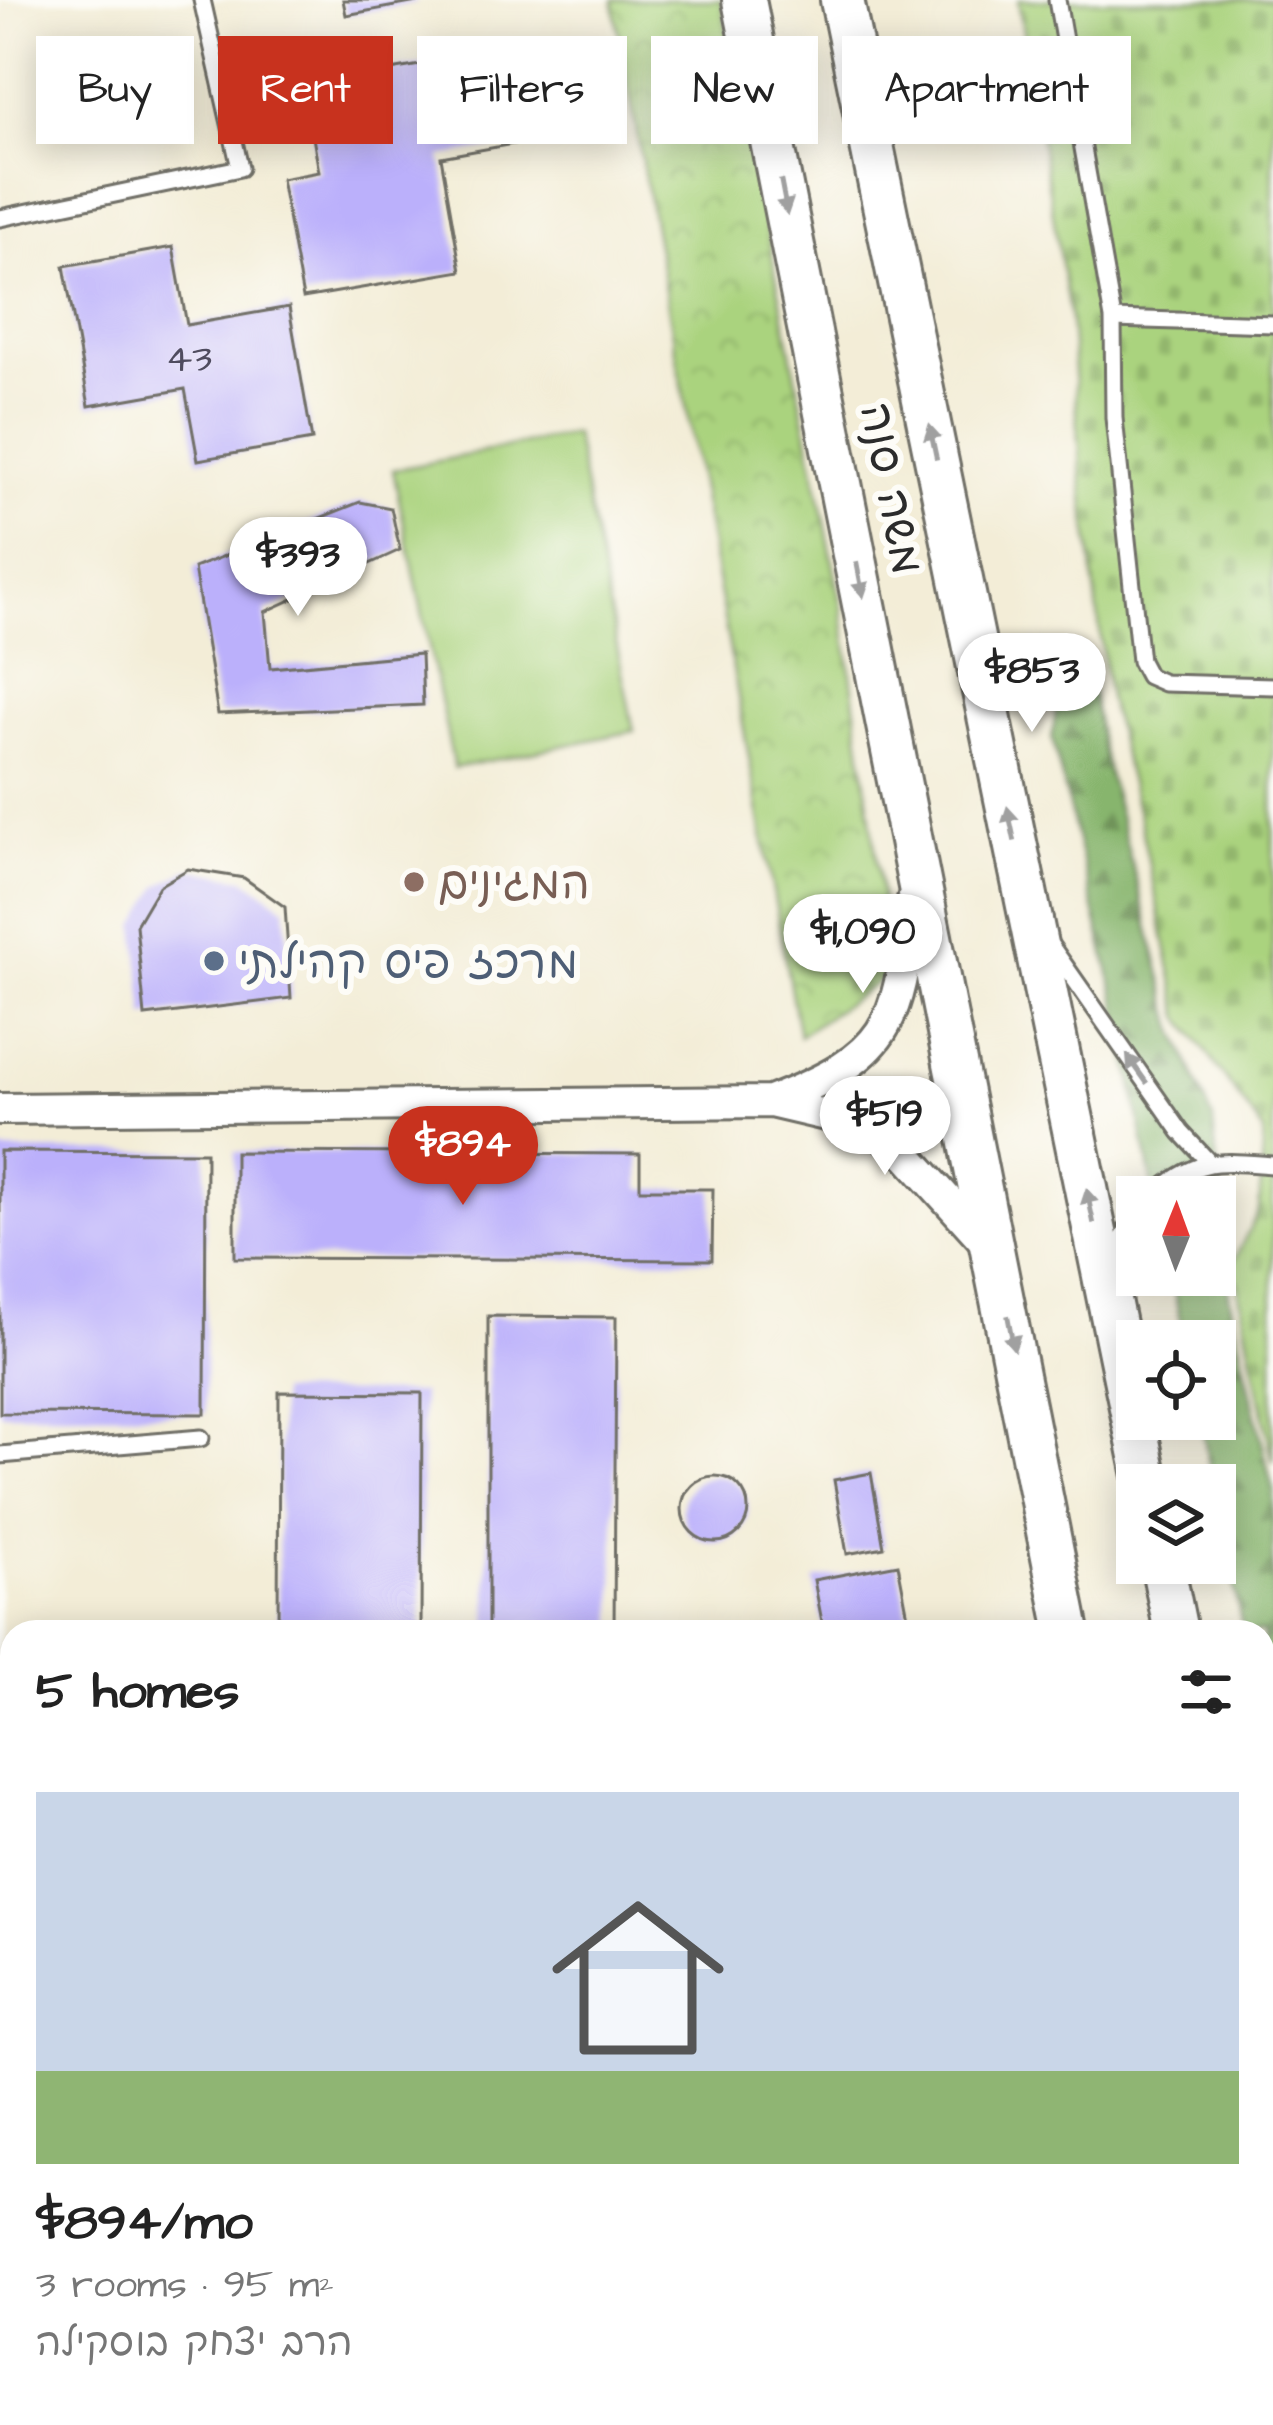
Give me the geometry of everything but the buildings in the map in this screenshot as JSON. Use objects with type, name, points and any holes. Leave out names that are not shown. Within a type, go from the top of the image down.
[{"type":"main road","name":"משה סנה","points":[[745,0],[1066,1620]]},
{"type":"main road","name":"משה סנה","points":[[842,0],[1143,1464]]},
{"type":"main road","points":[[1166,1584],[1174,1620]]},
{"type":"street","points":[[770,1102],[820,1083],[863,1055],[889,1024],[902,980],[917,869]]},
{"type":"street","points":[[0,1109],[770,1102],[864,1124],[896,1143],[997,1256]]},
{"type":"lane","points":[[0,218],[240,168],[202,0]]},
{"type":"lane","points":[[1057,0],[1113,319],[1114,418],[1140,661],[1148,676],[1164,682],[1273,686]]},
{"type":"lane","points":[[1113,319],[1273,323]]},
{"type":"lane","points":[[1029,915],[1181,1132],[1208,1161]]},
{"type":"lane","points":[[1180,1176],[1208,1161],[1273,1165]]},
{"type":"lane","points":[[1112,1309],[1116,1276]]},
{"type":"lane","points":[[0,1455],[201,1438]]},
{"type":"green space","points":[[613,0],[721,0],[728,36],[651,36],[651,144],[750,144],[842,608],[892,972],[799,1036],[627,78],[627,36],[619,36]]},
{"type":"green space","points":[[1018,0],[1273,0],[1273,1462],[1236,1278],[1236,1257],[1259,1209],[1264,1132],[1181,1017],[1139,817],[1108,698],[1082,481],[1070,319],[1041,144],[1131,144],[1131,36],[1024,36]]},
{"type":"green space","points":[[574,434],[634,731],[454,768],[393,470]]},
{"type":"green space","points":[[1088,670],[1101,747],[1175,1028],[1213,1120],[1218,1176],[1151,1176],[1115,995],[1052,738],[1062,671]]},
{"type":"green space","points":[[1175,1296],[1229,1296],[1234,1320],[1180,1320]]},
{"type":"green space","points":[[1236,1327],[1273,1491],[1273,1620],[1241,1620],[1233,1584],[1236,1464],[1209,1464],[1204,1440],[1236,1440]]},
{"type":"place","name":"המגינים","points":[[414,882]]},
{"type":"place","name":"מרכז פיס קהילתי","points":[[214,961]]}]
